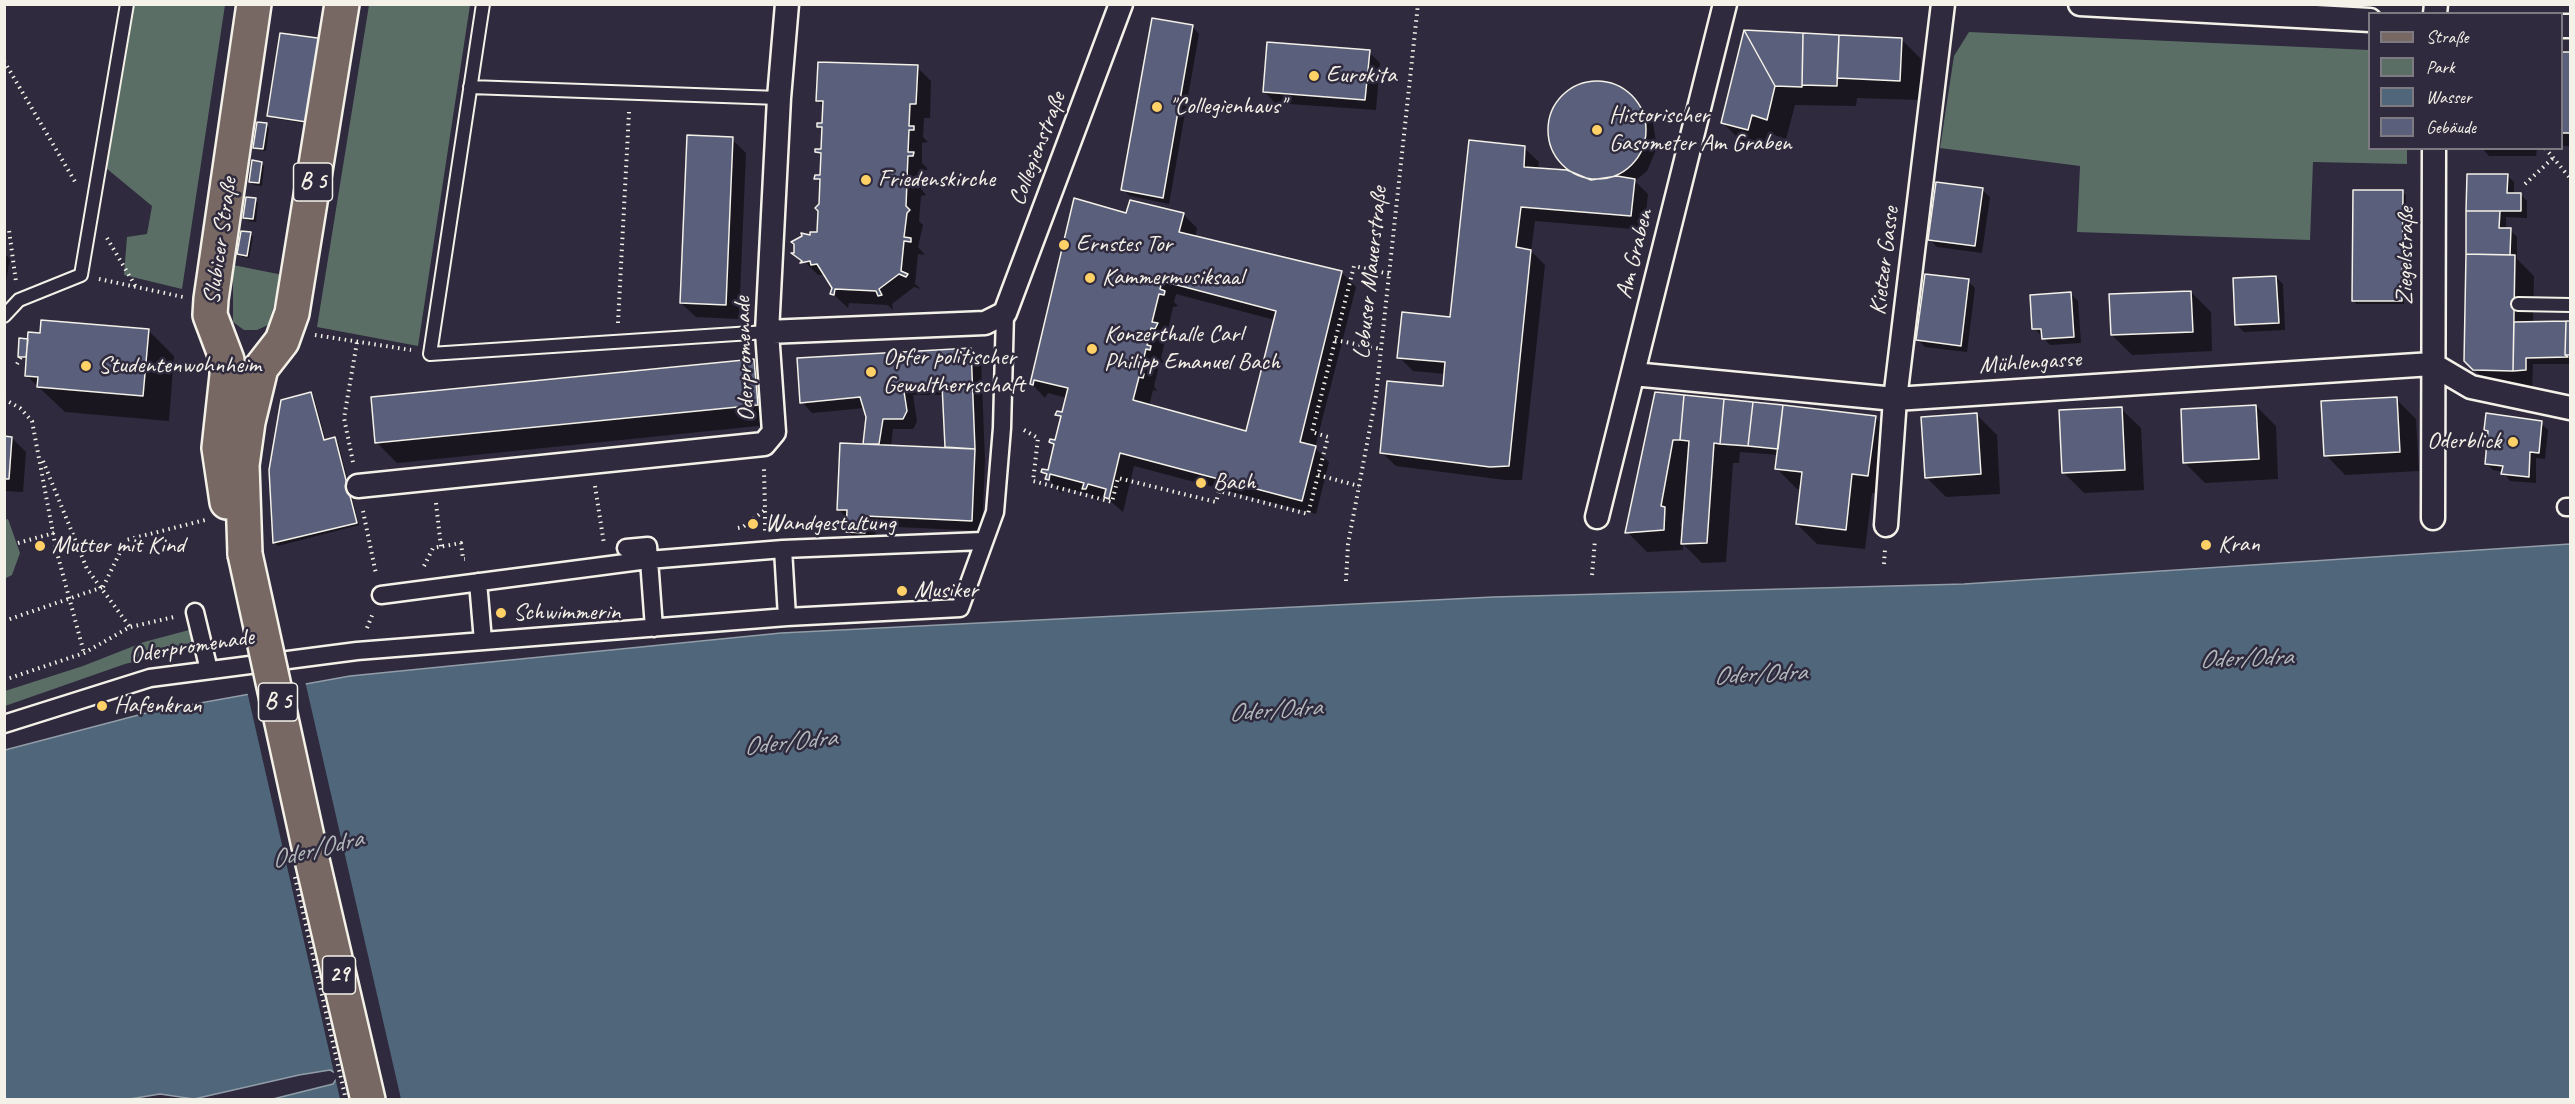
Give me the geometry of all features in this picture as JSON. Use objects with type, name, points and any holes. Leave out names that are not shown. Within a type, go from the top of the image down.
[{"type":"main road","name":"Slubicer Straße","points":[[245,554],[229,512],[222,483],[219,448],[227,360],[210,315],[254,4]]},
{"type":"main road","name":"B 5","points":[[310,851],[245,554],[242,465],[248,422],[261,368],[282,341],[292,313],[342,4]]},
{"type":"main road","points":[[222,343],[230,352],[252,357],[272,354]]},
{"type":"main road","name":"29","points":[[310,851],[368,1100]]},
{"type":"street","name":"Oderpromenade","points":[[358,486],[764,444],[774,432],[767,332],[779,98],[787,4]]},
{"type":"street","name":"Collegienstraße","points":[[994,512],[1002,418],[1005,313],[1122,4]]},
{"type":"street","name":"Am Graben","points":[[1597,517],[1725,4]]},
{"type":"street","name":"Kietzer Gasse","points":[[1886,525],[1895,399],[1943,4]]},
{"type":"street","points":[[2080,4],[2368,20]]},
{"type":"street","name":"Ziegelstraße","points":[[2433,518],[2434,150]]},
{"type":"street","points":[[767,332],[985,323],[1005,313]]},
{"type":"street","points":[[2432,364],[2470,387],[2571,408]]},
{"type":"street","name":"Mühlengasse","points":[[1633,374],[1895,399],[2432,364]]},
{"type":"street","name":"Oderpromenade","points":[[4,724],[150,678],[357,651],[787,617],[960,608],[994,512]]},
{"type":"street","points":[[381,595],[648,560],[783,549],[983,541]]},
{"type":"street","points":[[626,548],[648,546],[654,628]]},
{"type":"street","points":[[783,549],[787,617]]},
{"type":"street","points":[[478,582],[483,641]]},
{"type":"street","points":[[195,612],[209,670]]},
{"type":"lane","points":[[4,316],[19,300],[81,275],[127,4]]},
{"type":"lane","points":[[483,4],[430,354],[767,332]]},
{"type":"lane","points":[[470,87],[779,98]]},
{"type":"lane","points":[[2518,304],[2571,305]]},
{"type":"path","name":"Lebuser Mauerstraße","points":[[1346,580],[1348,544],[1376,396],[1418,4]]},
{"type":"path","points":[[4,61],[136,287]]},
{"type":"path","points":[[617,342],[630,93]]},
{"type":"path","points":[[2547,150],[2571,178]]},
{"type":"path","points":[[2525,184],[2553,158]]},
{"type":"path","points":[[4,230],[9,230],[19,300]]},
{"type":"path","points":[[1002,418],[1038,438],[1033,481],[1112,502],[1118,478],[1216,502],[1219,491],[1308,514],[1328,436],[1312,432],[1354,266],[1389,274]]},
{"type":"path","points":[[81,275],[171,294]]},
{"type":"path","points":[[305,333],[430,354]]},
{"type":"path","points":[[1335,340],[1381,349]]},
{"type":"path","points":[[344,418],[357,342]]},
{"type":"path","points":[[17,364],[22,355]]},
{"type":"path","points":[[4,399],[20,408],[32,422],[54,533],[84,652]]},
{"type":"path","points":[[40,454],[87,569],[103,587],[130,627]]},
{"type":"path","points":[[592,462],[605,550]]},
{"type":"path","points":[[1318,475],[1359,486]]},
{"type":"path","points":[[433,478],[441,547]]},
{"type":"path","points":[[364,517],[375,568]]},
{"type":"path","points":[[1592,575],[1597,517]]},
{"type":"path","points":[[4,621],[103,587],[126,540],[211,519]]},
{"type":"path","points":[[18,543],[54,533]]},
{"type":"path","points":[[357,651],[381,595]]},
{"type":"path","points":[[4,680],[84,652],[130,627],[195,612]]},
{"type":"green space","points":[[133,5],[225,5],[182,289],[124,275],[127,237],[147,234],[152,206],[106,168]]},
{"type":"green space","points":[[369,5],[470,5],[418,346],[317,327]]},
{"type":"green space","points":[[1969,32],[2368,50],[2368,150],[2407,150],[2407,164],[2313,162],[2310,240],[2077,232],[2080,166],[1940,148],[1954,56]]},
{"type":"green space","points":[[233,265],[283,275],[268,325],[257,330],[244,330],[233,322]]},
{"type":"green space","points":[[8,519],[20,553],[12,575],[6,578],[4,520]]},
{"type":"green space","points":[[189,630],[193,648],[125,664],[5,706],[5,691],[83,666],[144,642]]},
{"type":"water","name":"Oder/Odra","points":[[2570,544],[2570,1099],[273,1099],[333,1084],[339,1075],[330,1070],[194,1099],[160,1094],[124,1100],[5,1100],[5,750],[150,712],[350,676],[781,633],[1493,597],[1964,584]]},
{"type":"pier","points":[[305,681],[401,1099],[340,1099],[247,691]]},
{"type":"building","name":"\"Collegienhaus\"","points":[[1152,18],[1193,25],[1163,198],[1121,190]]},
{"type":"building","points":[[1744,30],[1775,86],[1767,120],[1752,115],[1748,130],[1721,123]]},
{"type":"building","points":[[1744,30],[1803,33],[1802,87],[1775,86]]},
{"type":"building","points":[[280,33],[325,39],[313,123],[267,116]]},
{"type":"building","points":[[1803,33],[1839,35],[1837,86],[1802,85]]},
{"type":"building","points":[[1839,35],[1902,38],[1900,81],[1837,78]]},
{"type":"building","points":[[1267,42],[1370,50],[1365,100],[1263,92]]},
{"type":"building","points":[[2563,52],[2570,52],[2570,133],[2563,133]]},
{"type":"building","name":"Friedenskirche","points":[[818,62],[918,65],[916,104],[910,104],[909,126],[914,126],[914,130],[909,130],[908,152],[914,152],[913,156],[908,156],[907,178],[912,178],[913,182],[907,182],[906,206],[910,210],[907,213],[904,237],[911,238],[911,242],[904,241],[901,271],[908,274],[906,277],[899,274],[879,289],[882,295],[878,296],[876,291],[835,289],[834,295],[830,294],[832,288],[817,264],[811,265],[810,261],[800,263],[802,261],[791,253],[794,253],[794,244],[791,242],[802,236],[801,233],[810,235],[810,232],[817,232],[818,211],[815,208],[819,204],[820,179],[814,179],[815,175],[820,175],[821,153],[815,152],[815,149],[821,149],[822,127],[817,127],[817,123],[822,123],[823,101],[816,101]]},
{"type":"building","name":"Historischer Gasometer Am Graben","points":[[1597,81],[1616,85],[1632,95],[1642,111],[1646,130],[1642,149],[1632,165],[1616,175],[1597,179],[1578,175],[1562,165],[1552,149],[1548,130],[1552,111],[1562,95],[1578,85]]},
{"type":"building","points":[[257,122],[267,123],[263,149],[253,148]]},
{"type":"building","points":[[687,135],[733,137],[726,305],[680,303]]},
{"type":"building","points":[[1469,140],[1525,146],[1524,167],[1567,170],[1591,180],[1617,176],[1635,179],[1631,216],[1521,207],[1516,247],[1531,250],[1509,466],[1490,467],[1380,453],[1387,381],[1443,386],[1445,362],[1397,358],[1402,312],[1450,317]]},
{"type":"building","points":[[252,160],[262,162],[259,183],[249,182]]},
{"type":"building","points":[[2467,174],[2508,174],[2507,193],[2521,193],[2521,211],[2466,211]]},
{"type":"building","points":[[1936,182],[1983,188],[1975,246],[1928,240]]},
{"type":"building","points":[[2353,190],[2403,190],[2402,301],[2352,301]]},
{"type":"building","points":[[246,197],[256,198],[253,219],[243,218]]},
{"type":"building","name":"Konzerthalle Carl Philipp Emanuel Bach","points":[[1074,198],[1126,213],[1130,200],[1184,213],[1179,232],[1342,271],[1300,442],[1316,446],[1302,501],[1120,453],[1109,499],[1104,497],[1106,489],[1088,484],[1086,489],[1082,489],[1084,483],[1050,474],[1049,480],[1045,479],[1047,474],[1041,472],[1042,469],[1048,470],[1054,444],[1049,442],[1050,439],[1055,440],[1061,416],[1055,415],[1057,411],[1062,412],[1068,388],[1034,380],[1033,385],[1030,384]],"holes":[[[1162,281],[1276,311],[1246,431],[1133,400],[1139,377],[1143,378],[1144,374],[1140,373],[1146,349],[1150,350],[1151,346],[1147,345],[1151,328],[1155,329],[1158,323],[1152,322],[1159,294],[1164,295],[1165,291],[1160,289]]]},
{"type":"building","points":[[2466,211],[2500,211],[2499,228],[2511,228],[2510,255],[2466,254]]},
{"type":"building","points":[[241,231],[251,232],[247,256],[237,254]]},
{"type":"building","points":[[2466,254],[2515,255],[2513,371],[2473,370],[2464,361]]},
{"type":"building","points":[[1925,274],[1969,279],[1961,346],[1916,340]]},
{"type":"building","points":[[2276,276],[2279,323],[2235,325],[2233,278]]},
{"type":"building","points":[[2191,291],[2193,332],[2111,335],[2109,294]]},
{"type":"building","points":[[2071,292],[2074,337],[2042,339],[2041,329],[2032,329],[2030,295]]},
{"type":"building","name":"Studentenwohnheim","points":[[41,320],[149,329],[143,396],[37,387],[38,377],[25,376],[28,332],[40,333]]},
{"type":"building","points":[[2566,321],[2570,321],[2570,355],[2565,355]]},
{"type":"building","points":[[2566,321],[2565,355],[2568,357],[2526,358],[2526,370],[2513,371],[2514,322]]},
{"type":"building","points":[[19,338],[28,339],[26,357],[18,357]]},
{"type":"building","points":[[971,348],[975,449],[945,447],[942,385],[903,385],[907,411],[903,419],[883,419],[879,444],[863,444],[866,417],[860,397],[800,403],[797,358]]},
{"type":"building","points":[[754,359],[758,405],[375,443],[371,397]]},
{"type":"building","points":[[311,392],[324,440],[335,437],[357,523],[273,543],[269,470],[281,400]]},
{"type":"building","points":[[1655,392],[1684,395],[1680,440],[1673,440],[1661,506],[1665,507],[1664,530],[1625,533]]},
{"type":"building","points":[[1684,395],[1724,399],[1720,444],[1714,443],[1707,543],[1681,544],[1689,441],[1680,440]]},
{"type":"building","points":[[2397,397],[2400,452],[2324,456],[2321,401]]},
{"type":"building","points":[[1724,399],[1753,402],[1748,446],[1720,444]]},
{"type":"building","points":[[1753,402],[1783,405],[1778,449],[1748,446]]},
{"type":"building","points":[[1783,405],[1876,416],[1868,476],[1852,474],[1846,530],[1796,524],[1802,472],[1775,469]]},
{"type":"building","points":[[2256,405],[2259,459],[2183,463],[2181,409]]},
{"type":"building","points":[[2122,407],[2125,470],[2062,473],[2059,410]]},
{"type":"building","points":[[1977,413],[1981,474],[1925,478],[1921,417]]},
{"type":"building","name":"Oderblick","points":[[2486,413],[2542,421],[2539,453],[2530,452],[2529,477],[2501,474],[2503,466],[2485,464],[2488,431],[2484,430]]},
{"type":"building","points":[[4,436],[12,437],[9,479],[4,479]]},
{"type":"building","points":[[840,443],[975,449],[972,521],[865,516],[865,533],[846,532],[847,510],[837,510]]},
{"type":"place","name":"Eurokita","points":[[1314,76]]},
{"type":"place","name":"\"Collegienhaus\"","points":[[1157,107]]},
{"type":"place","name":"Historischer Gasometer Am Graben","points":[[1597,130]]},
{"type":"place","name":"Friedenskirche","points":[[866,180]]},
{"type":"place","name":"Ernstes Tor","points":[[1064,245]]},
{"type":"place","name":"Kammermusiksaal","points":[[1090,278]]},
{"type":"place","name":"Konzerthalle Carl Philipp Emanuel Bach","points":[[1092,349]]},
{"type":"place","name":"Studentenwohnheim","points":[[86,366]]},
{"type":"place","name":"Opfer politischer Gewaltherrschaft","points":[[871,372]]},
{"type":"place","name":"Oderblick","points":[[2513,442]]},
{"type":"place","name":"Bach","points":[[1201,483]]},
{"type":"place","name":"Wandgestaltung","points":[[753,524]]},
{"type":"place","name":"Kran","points":[[2206,545]]},
{"type":"place","name":"Mutter mit Kind","points":[[40,546]]},
{"type":"place","name":"Musiker","points":[[902,591]]},
{"type":"place","name":"Schwimmerin","points":[[501,613]]},
{"type":"place","name":"Hafenkran","points":[[102,706]]}]
